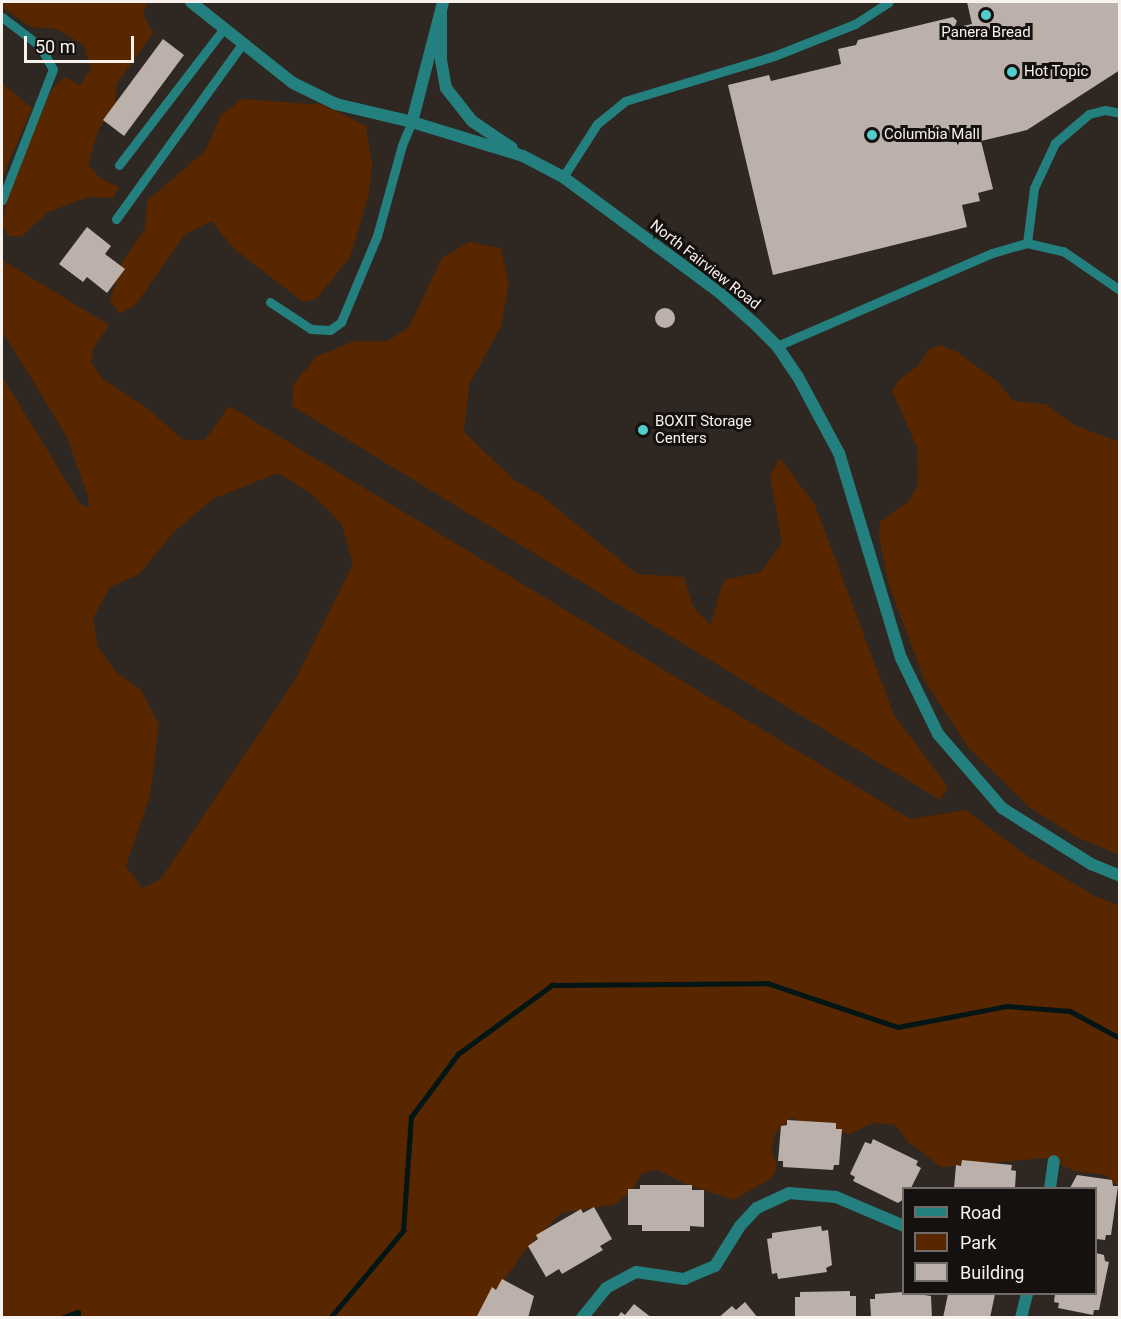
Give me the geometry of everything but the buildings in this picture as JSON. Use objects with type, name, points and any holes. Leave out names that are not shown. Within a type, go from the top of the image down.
[{"type":"street","name":"North Fairview Road","points":[[191,2],[293,83],[336,104],[412,122],[523,156],[563,177],[719,292],[777,346],[839,453],[901,658],[938,734],[1002,808],[1091,864],[1119,876]]},
{"type":"street","points":[[412,122],[442,6]]},
{"type":"street","points":[[442,6],[441,60],[446,88],[472,121],[523,156]]},
{"type":"street","points":[[1050,1187],[1054,1161]]},
{"type":"street","points":[[582,1317],[606,1288],[636,1272],[684,1279],[715,1266],[740,1226],[757,1208],[789,1193],[836,1197],[902,1226]]},
{"type":"street","points":[[1021,1317],[1026,1295]]},
{"type":"lane","points":[[563,177],[597,124],[625,101],[774,56],[855,24],[889,2]]},
{"type":"lane","points":[[2,17],[40,46],[53,69],[2,200]]},
{"type":"lane","points":[[119,165],[224,28]]},
{"type":"lane","points":[[116,219],[243,43]]},
{"type":"lane","points":[[1027,243],[1034,188],[1055,143],[1089,114],[1105,110],[1119,113]]},
{"type":"lane","points":[[270,302],[311,329],[330,330],[341,322],[377,236],[402,145],[412,122]]},
{"type":"lane","points":[[777,346],[992,253],[1027,243],[1063,251],[1118,288]]},
{"type":"green space","points":[[2,2],[148,2],[143,14],[153,33],[116,85],[115,108],[99,128],[88,164],[101,179],[119,187],[113,198],[88,197],[48,212],[21,237],[8,236],[2,225],[7,194],[52,89],[65,77],[80,85],[91,68],[84,45],[57,29],[31,27],[2,7]]},
{"type":"green space","points":[[2,83],[32,108],[2,178]]},
{"type":"green space","points":[[242,99],[324,105],[366,126],[372,164],[369,194],[350,257],[316,299],[303,302],[233,248],[212,221],[186,233],[136,304],[120,314],[110,300],[122,262],[145,229],[147,201],[205,151],[221,115]]},
{"type":"green space","points":[[469,242],[501,248],[509,284],[501,326],[469,385],[464,432],[513,479],[543,497],[637,574],[684,577],[693,607],[710,625],[724,580],[761,572],[782,543],[770,476],[780,458],[815,505],[894,715],[948,787],[940,800],[292,406],[293,385],[316,357],[354,341],[388,341],[409,327],[442,258]]},
{"type":"green space","points":[[2,260],[109,325],[94,347],[91,363],[103,379],[147,408],[183,440],[205,440],[229,406],[910,819],[966,810],[1026,855],[1093,895],[1119,906],[1119,1187],[1105,1175],[1075,1171],[1045,1158],[941,1167],[908,1142],[896,1125],[873,1123],[849,1134],[791,1118],[776,1132],[771,1150],[777,1165],[773,1177],[734,1200],[685,1184],[657,1170],[642,1173],[634,1187],[616,1204],[561,1213],[525,1250],[478,1317],[2,1317],[2,376],[80,504],[89,508],[88,496],[66,435],[2,331]],"holes":[[[278,473],[310,493],[341,523],[353,564],[295,680],[160,880],[142,888],[126,866],[150,796],[159,724],[141,690],[116,672],[98,647],[93,618],[110,587],[139,574],[173,533],[213,499]]]},
{"type":"green space","points":[[940,345],[957,352],[998,382],[1013,401],[1046,404],[1074,425],[1119,442],[1119,855],[1076,837],[1028,806],[968,747],[925,681],[889,585],[879,537],[880,522],[910,500],[918,483],[917,447],[892,391],[899,380],[918,366],[929,349]]},
{"type":"waterway","points":[[330,1318],[403,1231],[411,1117],[458,1054],[552,985],[767,983],[898,1027],[1007,1006],[1070,1011],[1120,1038]]},
{"type":"waterway","points":[[61,1318],[78,1312],[79,1318]]},
{"type":"place","name":"Panera Bread","points":[[986,15]]},
{"type":"place","name":"Hot Topic","points":[[1012,72]]},
{"type":"place","name":"Columbia Mall","points":[[872,135]]},
{"type":"place","name":"BOXIT Storage Centers","points":[[643,430]]}]
